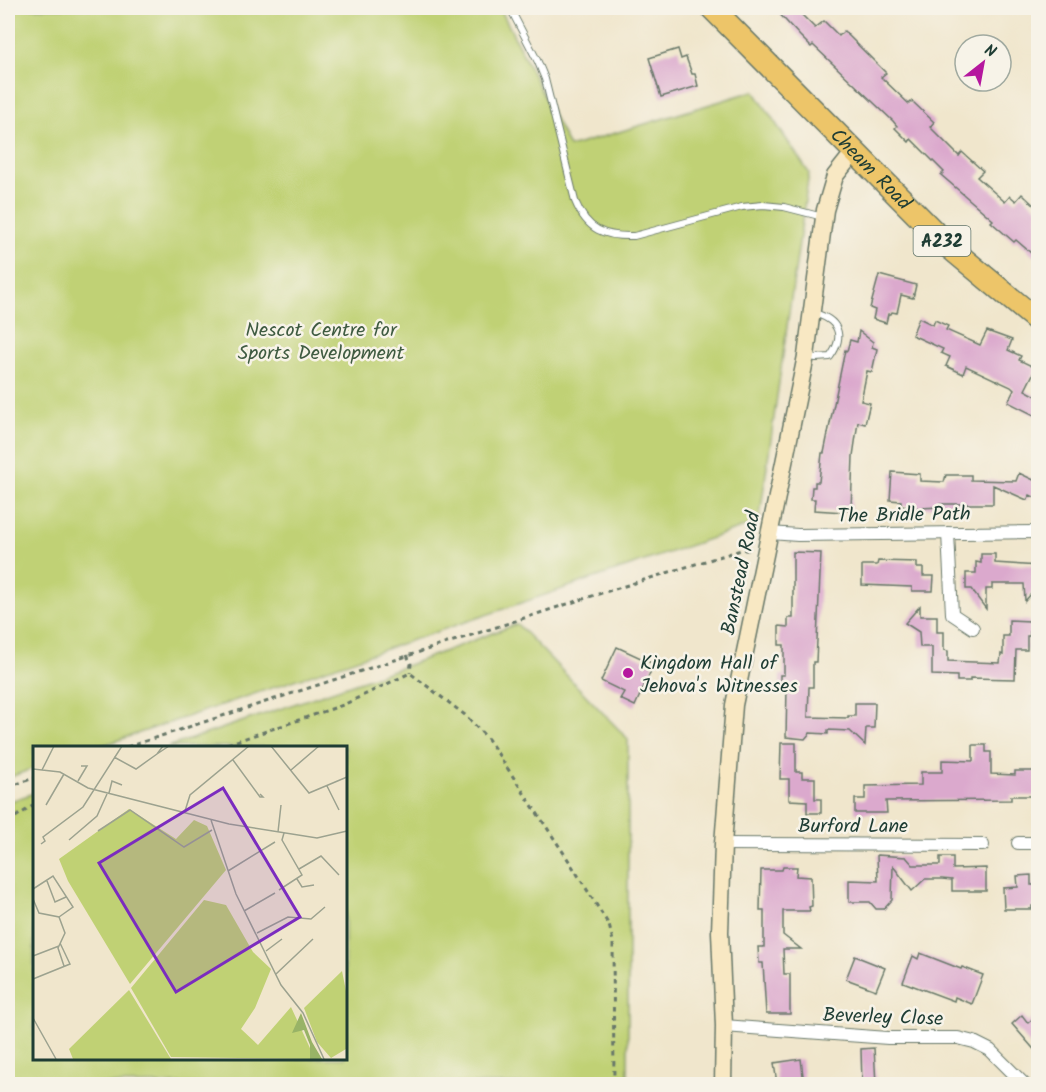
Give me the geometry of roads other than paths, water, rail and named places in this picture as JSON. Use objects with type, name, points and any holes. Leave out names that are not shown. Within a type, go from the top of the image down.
[{"type":"highway","name":"Cheam Road","points":[[717,9],[949,248],[1038,321]]},
{"type":"street","name":"Banstead Road","points":[[723,1084],[724,1026],[720,932],[723,844],[734,705],[806,356],[829,193],[836,176],[854,152]]},
{"type":"street","name":"The Bridle Path","points":[[770,533],[798,535],[1038,532]]},
{"type":"street","points":[[948,533],[952,614],[973,628]]},
{"type":"street","points":[[1018,843],[1038,843]]},
{"type":"street","name":"Burford Lane","points":[[723,844],[983,845]]},
{"type":"street","name":"Beverley Close","points":[[724,1026],[888,1038],[958,1038],[974,1042],[990,1050],[1024,1084]]},
{"type":"lane","points":[[510,8],[545,79],[575,201],[580,215],[590,225],[601,232],[617,236],[634,236],[742,207],[763,205],[784,207],[824,217]]},
{"type":"lane","points":[[806,356],[830,357],[836,349],[839,336],[837,326],[825,316],[812,313]]},
{"type":"place","name":"Kingdom Hall of Jehova's Witnesses","points":[[628,673]]},
{"type":"park label","name":"Nescot Centre for Sports Development","points":[[321,340]]}]
